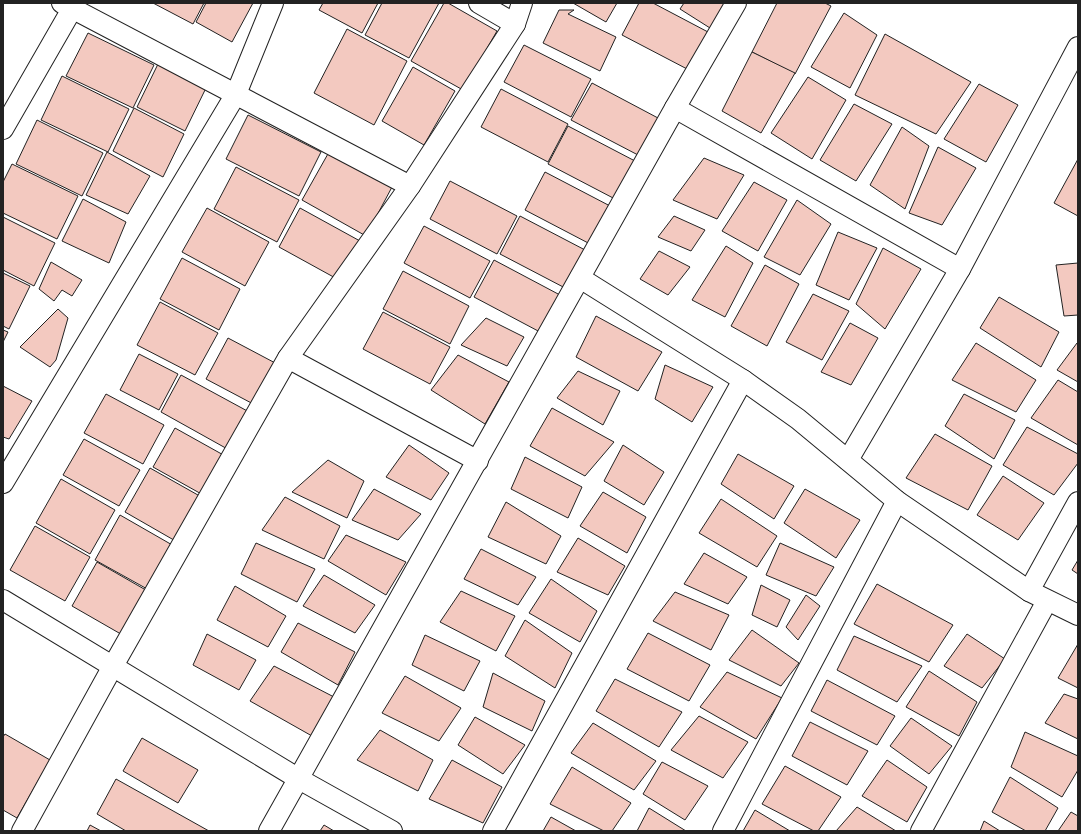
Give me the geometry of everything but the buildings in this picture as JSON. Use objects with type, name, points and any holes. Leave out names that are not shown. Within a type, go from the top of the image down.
[{"type":"street","points":[[3,483],[236,94],[273,3]]},
{"type":"street","points":[[479,3],[515,24]]},
{"type":"street","points":[[22,831],[113,666],[288,358],[410,186],[515,24],[522,3]]},
{"type":"street","points":[[269,831],[675,108],[736,3]]},
{"type":"street","points":[[3,129],[67,6],[410,186]]},
{"type":"street","points":[[848,460],[960,269],[1078,47]]},
{"type":"street","points":[[675,108],[960,269]]},
{"type":"street","points":[[580,278],[743,380],[798,419],[897,500],[1029,590],[1047,601],[1078,615]]},
{"type":"street","points":[[288,358],[478,461]]},
{"type":"street","points":[[493,831],[743,380]]},
{"type":"street","points":[[723,831],[897,500]]},
{"type":"street","points":[[1029,590],[1078,502]]},
{"type":"street","points":[[3,600],[299,779],[392,831]]},
{"type":"street","points":[[921,831],[1047,601]]}]
